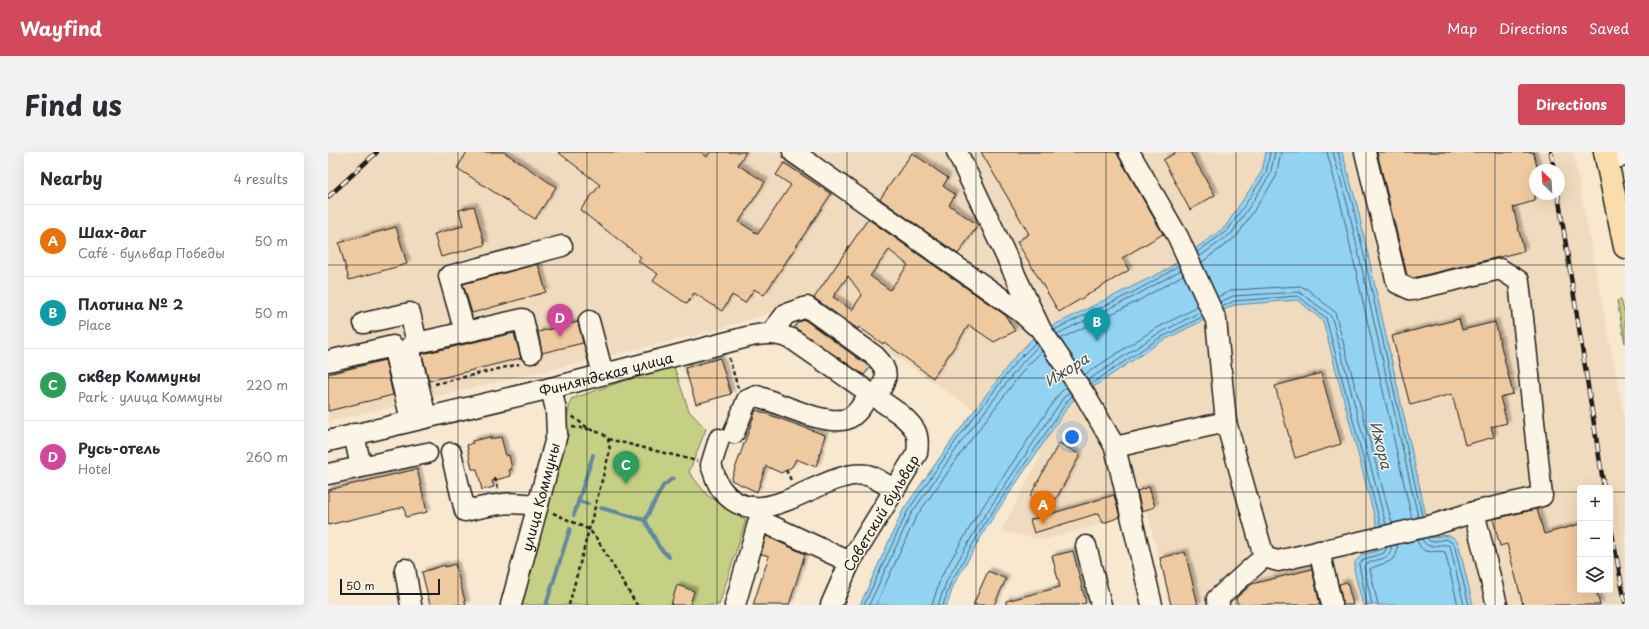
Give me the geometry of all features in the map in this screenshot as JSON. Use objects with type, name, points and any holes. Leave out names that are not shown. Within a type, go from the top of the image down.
[{"type":"main road","points":[[1612,156],[1625,247]]},
{"type":"street","points":[[793,152],[1021,312],[1041,330]]},
{"type":"street","points":[[957,152],[1041,330],[1085,395],[1114,447],[1152,605]]},
{"type":"street","points":[[1129,152],[1170,224],[1216,320],[1226,422],[1264,557]]},
{"type":"street","points":[[1264,557],[1278,561],[1378,539],[1433,525],[1474,512],[1542,496],[1519,281],[1500,269],[1412,290],[1397,283],[1364,152]]},
{"type":"street","points":[[464,332],[449,276],[562,246]]},
{"type":"street","points":[[872,396],[792,339],[771,332],[786,314],[807,307],[875,356],[886,359],[886,380],[872,396],[859,410],[848,418],[834,421],[757,396],[747,400],[710,465],[720,489],[732,500],[746,505],[764,507],[849,476],[868,475],[894,490]]},
{"type":"street","points":[[364,323],[410,313],[417,343]]},
{"type":"street","points":[[418,419],[419,388],[409,348],[417,343],[523,318],[528,358]]},
{"type":"street","points":[[589,321],[603,374]]},
{"type":"street","name":"Финляндская улица","points":[[328,441],[551,388],[771,332]]},
{"type":"street","points":[[328,361],[392,346],[418,419]]},
{"type":"street","name":"улица Коммуны","points":[[511,605],[556,434],[556,410],[551,388]]},
{"type":"street","name":"Советский бульвар","points":[[830,605],[850,562],[917,453],[919,438],[912,424],[900,414],[872,396]]},
{"type":"street","points":[[1114,447],[1226,422]]},
{"type":"street","points":[[354,434],[361,467]]},
{"type":"street","points":[[328,474],[427,453]]},
{"type":"street","points":[[451,454],[465,511],[502,503],[519,502],[538,506]]},
{"type":"street","points":[[1474,512],[1497,605]]},
{"type":"street","points":[[735,605],[759,520],[850,562]]},
{"type":"street","points":[[1086,546],[1101,605]]},
{"type":"street","points":[[1319,551],[1332,605]]},
{"type":"street","points":[[1219,605],[1217,599],[1264,557]]},
{"type":"street","points":[[405,570],[411,605]]},
{"type":"path","points":[[724,343],[738,388]]},
{"type":"path","points":[[419,388],[528,358]]},
{"type":"path","points":[[566,411],[589,430],[603,434],[608,439],[684,458]]},
{"type":"path","points":[[569,605],[610,450],[608,439]]},
{"type":"path","points":[[786,470],[792,481]]},
{"type":"path","points":[[538,506],[588,529],[595,536],[637,605]]},
{"type":"shaded area","points":[[328,152],[1573,152],[1625,421],[1625,605],[1170,605],[1147,511],[1044,540],[1001,531],[1041,455],[811,300],[709,332],[328,422]]},
{"type":"green space","points":[[1621,300],[1625,315],[1625,343],[1617,301]]},
{"type":"green space","points":[[674,367],[689,411],[706,429],[689,472],[707,495],[746,520],[719,605],[521,605],[549,503],[571,399],[626,380]]},
{"type":"water","name":"Ижора","points":[[1266,152],[1342,152],[1357,205],[1431,538],[1449,536],[1458,542],[1473,605],[1363,605],[1354,570],[1355,562],[1362,555],[1383,549],[1323,321],[1298,300],[1234,305],[1160,342],[1071,402],[988,525],[954,584],[947,605],[860,605],[903,510],[955,436],[1014,358],[1032,339],[1050,327],[1166,270],[1225,227],[1262,171]]},
{"type":"building","points":[[467,152],[504,152],[556,187],[535,219],[457,168]]},
{"type":"building","points":[[558,152],[701,152],[707,157],[710,152],[746,152],[738,165],[765,182],[739,222],[758,234],[791,185],[776,175],[784,163],[831,194],[764,295],[754,289],[745,303],[732,295],[722,311],[694,293],[687,304],[653,281],[658,274],[638,261],[641,257],[580,210],[600,185]]},
{"type":"building","points":[[981,152],[1116,152],[1163,234],[1122,258],[1129,270],[1059,312],[1017,242],[1029,234]]},
{"type":"building","points":[[1177,152],[1190,152],[1215,195],[1190,210],[1163,160]]},
{"type":"building","points":[[1377,152],[1533,152],[1536,164],[1529,164],[1529,200],[1535,201],[1513,207],[1524,251],[1413,278],[1407,275]]},
{"type":"building","points":[[912,153],[948,178],[943,186],[955,195],[949,205],[978,225],[958,254],[880,199]]},
{"type":"building","points":[[474,206],[485,245],[441,257],[434,234],[463,226],[459,210]]},
{"type":"building","points":[[868,219],[1005,315],[1015,331],[994,342],[969,325],[933,378],[884,342],[883,344],[859,327],[858,329],[814,298]],"holes":[[[889,250],[908,265],[890,290],[870,276]],[[848,276],[862,295],[852,310],[833,297]]]},
{"type":"building","points":[[396,227],[407,264],[349,280],[339,243]]},
{"type":"building","points":[[538,264],[546,292],[472,313],[463,284]]},
{"type":"building","points":[[1459,319],[1462,330],[1495,322],[1513,394],[1500,397],[1507,423],[1491,427],[1494,437],[1465,445],[1452,394],[1410,405],[1392,336]]},
{"type":"building","points":[[805,320],[870,367],[864,375],[794,328],[798,322]]},
{"type":"building","points":[[578,322],[583,343],[542,353],[538,332]]},
{"type":"building","points":[[514,333],[521,358],[429,381],[422,354]]},
{"type":"building","points":[[720,358],[731,394],[696,404],[685,368]]},
{"type":"building","points":[[385,360],[393,395],[328,411],[328,374]]},
{"type":"building","points":[[1321,373],[1341,444],[1295,458],[1275,386]]},
{"type":"building","points":[[756,410],[825,435],[816,467],[796,459],[792,467],[781,473],[766,466],[757,492],[731,480]]},
{"type":"building","points":[[490,437],[490,439],[501,437],[506,456],[509,455],[512,469],[509,470],[511,476],[492,481],[494,487],[482,490],[477,469],[472,469],[467,445],[473,443],[472,441]]},
{"type":"building","points":[[1059,443],[1080,455],[1051,508],[1030,496]]},
{"type":"building","points":[[417,469],[427,512],[406,517],[404,507],[328,525],[328,490]]},
{"type":"building","points":[[1149,487],[1155,507],[1142,511],[1137,491]]},
{"type":"building","points":[[1114,495],[1120,517],[1103,523],[1099,513],[1034,533],[1030,520]]},
{"type":"building","points":[[1537,509],[1544,534],[1577,525],[1577,593],[1597,593],[1600,605],[1523,605],[1507,544],[1500,546],[1493,519]]},
{"type":"building","points":[[766,536],[805,554],[789,605],[753,605],[769,556],[761,554]]},
{"type":"building","points":[[1073,551],[1086,603],[1077,605],[1006,605],[1006,601],[1060,587],[1052,556]]},
{"type":"building","points":[[1185,552],[1198,605],[1171,605],[1160,558]]},
{"type":"building","points":[[455,564],[466,605],[430,605],[422,572],[445,565],[445,567]]},
{"type":"building","points":[[1312,569],[1320,605],[1238,605],[1236,598],[1252,584]]},
{"type":"building","points":[[988,571],[1006,579],[994,605],[973,605]]},
{"type":"building","points":[[1347,582],[1353,605],[1343,605],[1339,584]]},
{"type":"building","points":[[677,585],[694,591],[690,605],[671,605]]},
{"type":"waterway","points":[[574,515],[593,455]]},
{"type":"waterway","points":[[645,520],[663,486],[673,478]]},
{"type":"waterway","points":[[579,501],[588,504]]},
{"type":"waterway","points":[[601,508],[645,520],[659,547],[669,557]]},
{"type":"waterway","points":[[546,605],[570,529]]},
{"type":"railway","points":[[328,197],[377,152]]},
{"type":"railway","points":[[1551,152],[1553,164]]},
{"type":"railway","points":[[1559,200],[1604,485]]},
{"type":"railway","points":[[1613,539],[1625,602]]},
{"type":"place","name":"Русь-отель","points":[[560,337]]},
{"type":"place","name":"Плотина № 2","points":[[1097,341]]},
{"type":"place","name":"сквер Коммуны","points":[[626,484]]},
{"type":"place","name":"Шах-даг","points":[[1043,524]]}]
